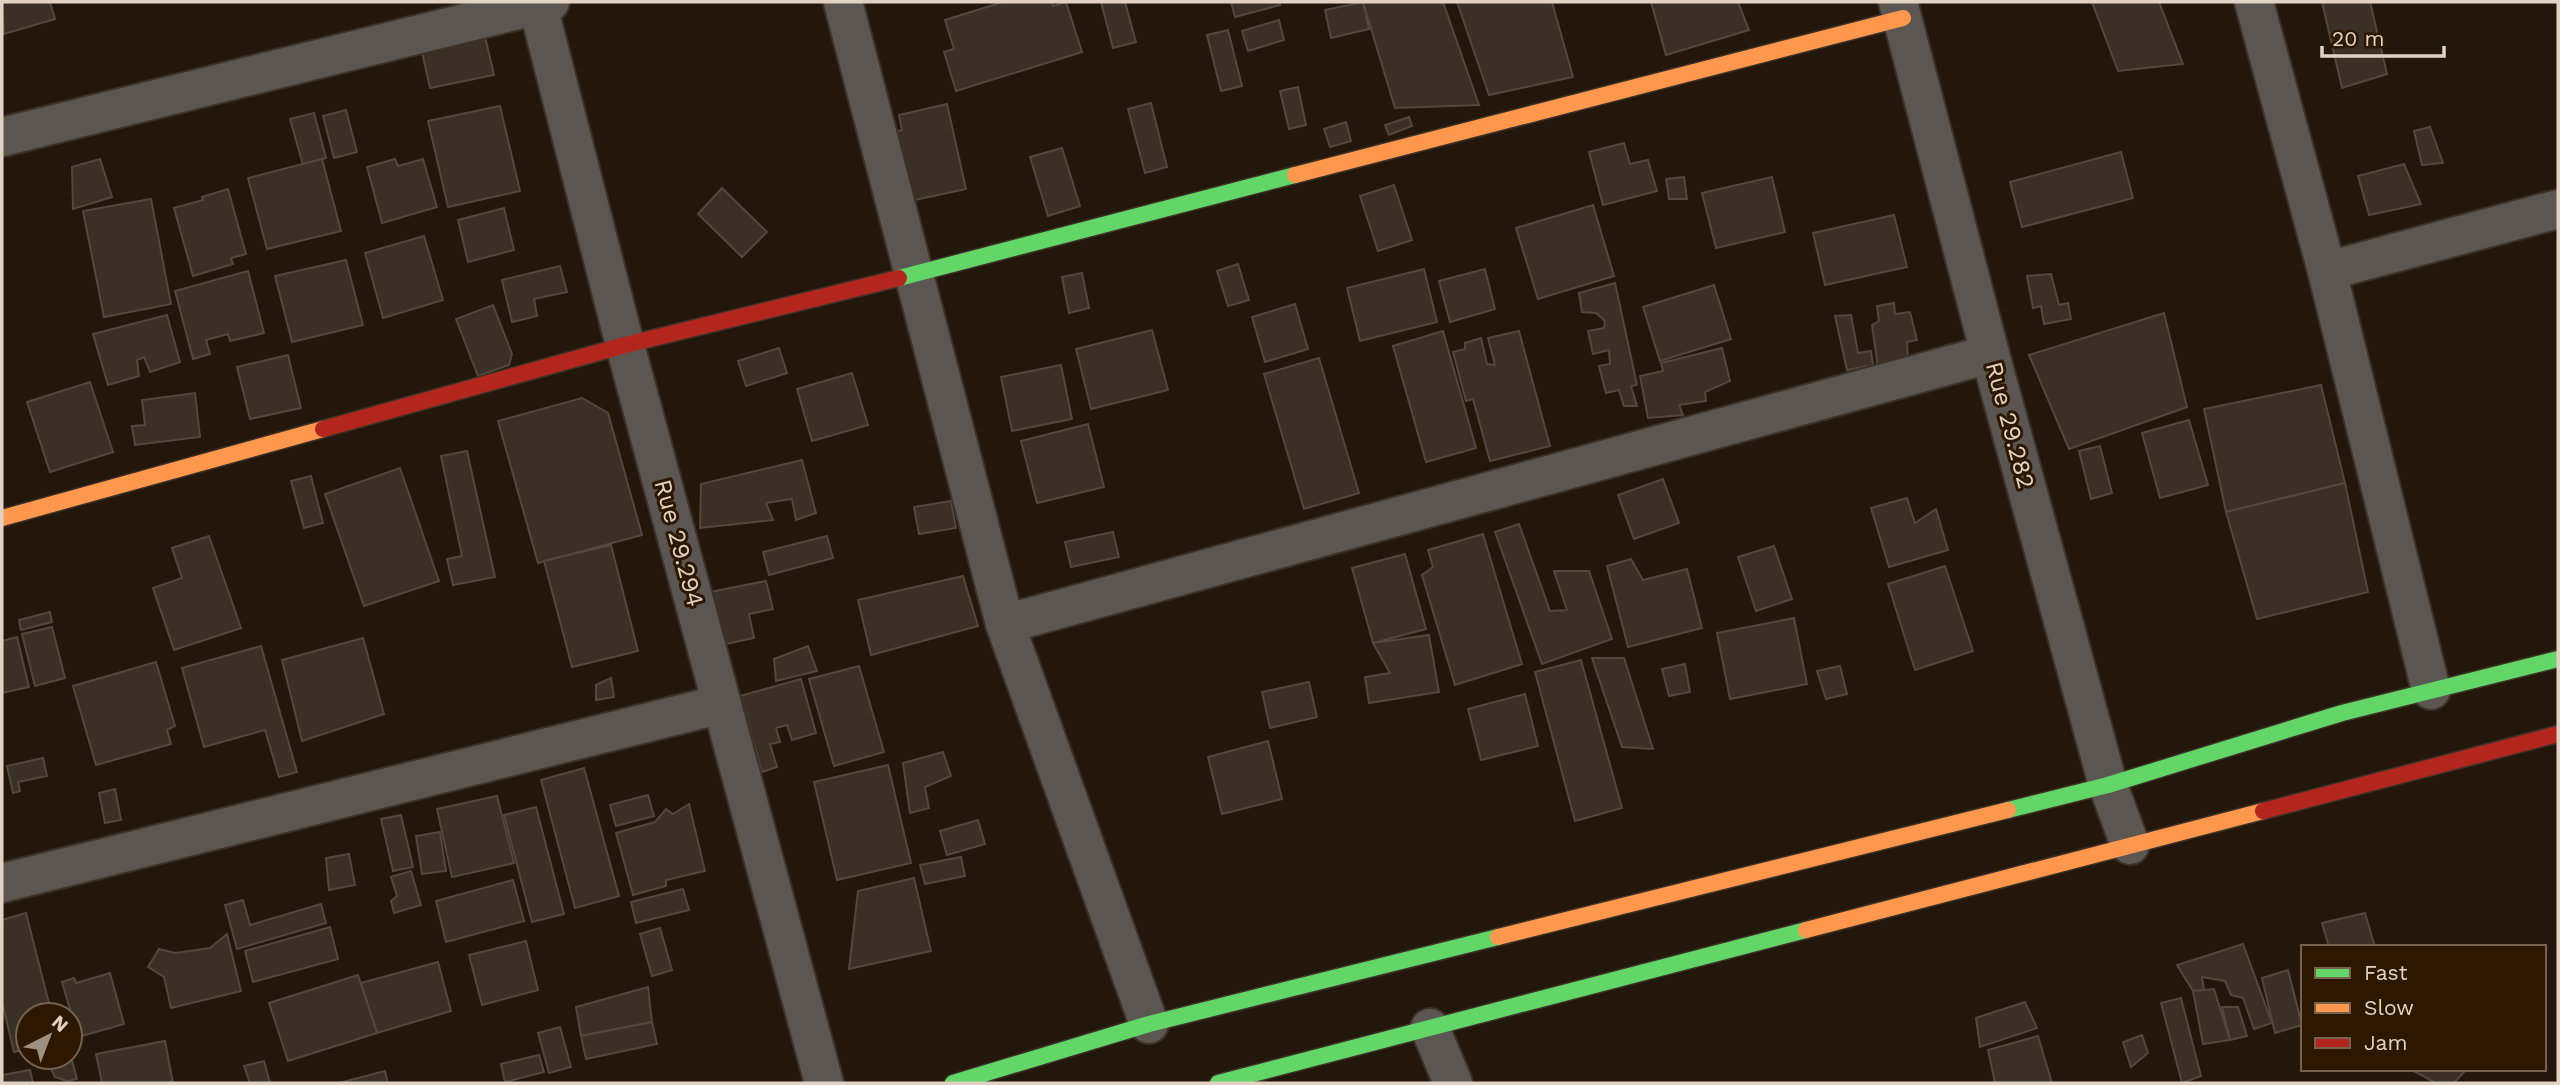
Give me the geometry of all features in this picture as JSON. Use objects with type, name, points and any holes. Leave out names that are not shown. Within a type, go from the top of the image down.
[{"type":"main road","points":[[2,518],[625,345],[914,274],[1901,10]]},
{"type":"main road","points":[[953,1083],[1149,1024],[2108,785],[2342,713],[2558,659]]},
{"type":"main road","points":[[1218,1083],[2558,734]]},
{"type":"street","points":[[843,2],[1004,624],[1149,1024]]},
{"type":"street","points":[[2254,2],[2327,271],[2431,690]]},
{"type":"street","points":[[2,137],[541,3]]},
{"type":"street","name":"Rue 29.294","points":[[541,3],[625,345],[824,1083]]},
{"type":"street","name":"Rue 29.282","points":[[1901,10],[1990,354],[2108,785],[2130,845]]},
{"type":"street","points":[[2327,271],[2558,209]]},
{"type":"street","points":[[1004,624],[1990,354]]},
{"type":"street","points":[[2,883],[722,704]]},
{"type":"street","points":[[1430,1028],[1453,1083]]},
{"type":"building","points":[[2,2],[50,2],[55,19],[4,34]]},
{"type":"building","points":[[1003,2],[1052,2],[1053,6],[1066,2],[1082,52],[956,91],[944,52],[954,49],[945,20]]},
{"type":"building","points":[[1101,2],[1125,2],[1136,42],[1113,48]]},
{"type":"building","points":[[1231,2],[1279,2],[1280,5],[1235,17]]},
{"type":"building","points":[[1363,2],[1443,2],[1479,105],[1395,108]]},
{"type":"building","points":[[1363,2],[1369,29],[1331,38],[1325,10]]},
{"type":"building","points":[[1457,2],[1552,2],[1573,77],[1489,95]]},
{"type":"building","points":[[1651,2],[1738,2],[1749,30],[1666,55]]},
{"type":"building","points":[[2092,2],[2159,2],[2183,64],[2118,71]]},
{"type":"building","points":[[2322,2],[2370,2],[2387,74],[2342,88]]},
{"type":"building","points":[[1279,20],[1284,40],[1248,51],[1242,31]]},
{"type":"building","points":[[483,28],[494,75],[430,88],[420,43]]},
{"type":"building","points":[[1228,30],[1242,86],[1221,91],[1207,35]]},
{"type":"building","points":[[1298,87],[1306,125],[1289,129],[1280,91]]},
{"type":"building","points":[[1151,103],[1167,167],[1145,173],[1128,109]]},
{"type":"building","points":[[947,104],[966,189],[910,201],[895,132],[902,130],[899,115]]},
{"type":"building","points":[[500,106],[520,191],[448,207],[428,121]]},
{"type":"building","points":[[346,110],[357,152],[334,158],[323,116]]},
{"type":"building","points":[[314,113],[326,158],[303,165],[290,119]]},
{"type":"building","points":[[1409,117],[1412,126],[1389,135],[1385,125]]},
{"type":"building","points":[[1346,122],[1351,141],[1330,147],[1324,129]]},
{"type":"building","points":[[2430,127],[2443,163],[2422,165],[2414,131]]},
{"type":"building","points":[[1624,143],[1630,164],[1648,160],[1657,191],[1603,205],[1589,152]]},
{"type":"building","points":[[1062,148],[1080,206],[1048,216],[1030,157]]},
{"type":"building","points":[[2121,152],[2133,198],[2022,227],[2010,182]]},
{"type":"building","points":[[100,159],[112,197],[73,209],[72,167]]},
{"type":"building","points":[[322,159],[341,231],[267,249],[248,178]]},
{"type":"building","points":[[395,159],[398,166],[423,159],[437,207],[382,223],[367,167]]},
{"type":"building","points":[[2404,164],[2421,204],[2369,215],[2358,176]]},
{"type":"building","points":[[1684,177],[1687,199],[1669,199],[1666,179]]},
{"type":"building","points":[[1772,177],[1785,232],[1716,248],[1702,193]]},
{"type":"building","points":[[1394,185],[1412,240],[1378,251],[1360,196]]},
{"type":"building","points":[[722,188],[767,232],[742,257],[698,214]]},
{"type":"building","points":[[228,189],[246,254],[231,258],[233,264],[193,276],[174,208]]},
{"type":"building","points":[[151,199],[171,304],[104,317],[83,211]]},
{"type":"building","points":[[1593,205],[1614,276],[1538,299],[1516,228]]},
{"type":"building","points":[[504,208],[514,250],[468,262],[458,220]]},
{"type":"building","points":[[1894,215],[1907,267],[1825,285],[1813,233]]},
{"type":"building","points":[[424,236],[443,300],[383,318],[365,253]]},
{"type":"building","points":[[346,260],[363,325],[292,342],[275,276]]},
{"type":"building","points":[[1238,264],[1249,300],[1228,306],[1217,271]]},
{"type":"building","points":[[560,266],[567,292],[534,299],[537,316],[512,322],[502,280]]},
{"type":"building","points":[[1424,269],[1437,322],[1360,341],[1347,288]]},
{"type":"building","points":[[1485,269],[1495,309],[1450,322],[1439,281]]},
{"type":"building","points":[[248,271],[264,333],[230,341],[228,334],[206,340],[210,354],[193,359],[175,291]]},
{"type":"building","points":[[1082,273],[1089,308],[1069,313],[1062,277]]},
{"type":"building","points":[[2051,274],[2059,305],[2068,303],[2071,319],[2044,324],[2041,306],[2033,308],[2027,276]]},
{"type":"building","points":[[1615,283],[1637,385],[1631,386],[1637,406],[1624,406],[1619,390],[1606,393],[1599,366],[1610,364],[1609,350],[1593,354],[1588,331],[1604,328],[1605,321],[1596,313],[1582,312],[1579,293]]},
{"type":"building","points":[[1714,285],[1731,339],[1660,361],[1643,307]]},
{"type":"building","points":[[1894,303],[1895,314],[1910,312],[1917,340],[1907,342],[1908,361],[1878,368],[1872,325],[1879,321],[1877,306]]},
{"type":"building","points":[[1295,304],[1308,349],[1265,362],[1252,317]]},
{"type":"building","points":[[493,305],[512,354],[509,365],[478,376],[456,319]]},
{"type":"building","points":[[2164,313],[2187,407],[2069,449],[2029,355]]},
{"type":"building","points":[[167,315],[180,362],[150,372],[144,357],[137,360],[139,376],[108,385],[93,334]]},
{"type":"building","points":[[1851,315],[1858,353],[1871,351],[1873,365],[1847,370],[1835,316]]},
{"type":"building","points":[[1152,330],[1168,390],[1091,409],[1076,349]]},
{"type":"building","points":[[1443,331],[1476,448],[1426,462],[1393,346]]},
{"type":"building","points":[[1519,331],[1550,446],[1490,461],[1473,399],[1466,401],[1453,352],[1465,349],[1465,343],[1481,338],[1487,364],[1495,365],[1488,338]]},
{"type":"building","points":[[779,348],[787,373],[746,386],[738,361]]},
{"type":"building","points":[[1722,348],[1730,381],[1705,392],[1706,401],[1679,405],[1683,415],[1648,418],[1640,376],[1663,371],[1661,363]]},
{"type":"building","points":[[288,355],[301,408],[250,419],[237,367]]},
{"type":"building","points":[[1319,358],[1359,493],[1304,509],[1264,374]]},
{"type":"building","points":[[1061,365],[1072,419],[1012,431],[1001,377]]},
{"type":"building","points":[[852,373],[868,425],[812,441],[797,389]]},
{"type":"building","points":[[90,382],[113,452],[50,472],[27,402]]},
{"type":"building","points":[[2321,385],[2345,483],[2226,512],[2204,409]]},
{"type":"building","points":[[195,393],[200,437],[135,445],[132,426],[145,425],[142,400]]},
{"type":"building","points":[[582,398],[608,413],[642,535],[538,563],[498,421]]},
{"type":"building","points":[[2189,420],[2208,485],[2160,498],[2142,433]]},
{"type":"building","points":[[1088,424],[1104,487],[1037,503],[1021,441]]},
{"type":"building","points":[[2100,446],[2112,493],[2091,499],[2079,451]]},
{"type":"building","points":[[467,451],[495,577],[453,585],[447,559],[462,556],[441,456]]},
{"type":"building","points":[[802,460],[816,513],[796,520],[792,499],[766,503],[773,520],[700,528],[701,484]]},
{"type":"building","points":[[400,468],[439,581],[364,606],[325,494]]},
{"type":"building","points":[[311,476],[323,523],[304,528],[291,481]]},
{"type":"building","points":[[1663,479],[1679,523],[1634,539],[1618,495]]},
{"type":"building","points":[[2345,483],[2368,592],[2257,619],[2226,512]]},
{"type":"building","points":[[1907,498],[1915,523],[1936,509],[1948,550],[1889,567],[1871,508]]},
{"type":"building","points":[[951,501],[956,528],[919,534],[914,507]]},
{"type":"building","points":[[1519,524],[1550,611],[1567,610],[1554,571],[1589,571],[1612,639],[1542,664],[1495,532]]},
{"type":"building","points":[[1113,532],[1119,557],[1071,567],[1065,542]]},
{"type":"building","points":[[1483,534],[1522,664],[1455,685],[1422,575],[1433,567],[1428,550]]},
{"type":"building","points":[[209,536],[241,628],[174,650],[153,588],[182,578],[172,548]]},
{"type":"building","points":[[827,536],[833,558],[769,575],[763,552]]},
{"type":"building","points":[[611,545],[638,651],[572,667],[544,561]]},
{"type":"building","points":[[1774,546],[1792,599],[1756,611],[1738,557]]},
{"type":"building","points":[[1405,554],[1426,629],[1373,643],[1352,568]]},
{"type":"building","points":[[1631,559],[1643,580],[1687,569],[1702,628],[1628,647],[1607,566]]},
{"type":"building","points":[[1945,566],[1973,651],[1915,670],[1888,584]]},
{"type":"building","points":[[963,576],[978,626],[871,655],[858,600]]},
{"type":"building","points":[[766,581],[773,609],[749,614],[754,638],[721,645],[710,592]]},
{"type":"building","points":[[50,612],[52,622],[21,630],[19,620]]},
{"type":"building","points":[[1794,618],[1807,684],[1730,699],[1717,633]]},
{"type":"building","points":[[52,627],[65,678],[35,686],[22,634]]},
{"type":"building","points":[[1429,635],[1439,692],[1369,703],[1365,677],[1390,673],[1373,643]]},
{"type":"building","points":[[17,637],[29,687],[2,693],[2,641]]},
{"type":"building","points":[[363,638],[384,714],[302,741],[282,660]]},
{"type":"building","points":[[261,646],[297,772],[279,777],[265,730],[204,747],[182,668]]},
{"type":"building","points":[[808,646],[817,671],[776,681],[774,659]]},
{"type":"building","points":[[1592,658],[1624,658],[1653,749],[1622,747]]},
{"type":"building","points":[[1581,660],[1622,808],[1575,821],[1535,672]]},
{"type":"building","points":[[156,662],[175,726],[167,730],[171,744],[96,765],[73,686]]},
{"type":"building","points":[[1685,664],[1690,692],[1669,696],[1662,669]]},
{"type":"building","points":[[859,666],[884,752],[834,766],[809,679]]},
{"type":"building","points":[[1840,666],[1847,694],[1826,699],[1817,671]]},
{"type":"building","points":[[611,678],[614,697],[596,700],[596,685]]},
{"type":"building","points":[[801,679],[816,733],[792,740],[787,725],[776,728],[780,742],[770,744],[777,767],[762,772],[740,696]]},
{"type":"building","points":[[1309,682],[1317,717],[1270,728],[1262,692]]},
{"type":"building","points":[[1525,694],[1538,746],[1481,760],[1468,709]]},
{"type":"building","points":[[1268,741],[1282,799],[1222,814],[1208,757]]},
{"type":"building","points":[[943,752],[951,776],[925,787],[929,808],[910,813],[903,763]]},
{"type":"building","points":[[43,758],[47,776],[18,782],[20,791],[13,793],[7,766]]},
{"type":"building","points":[[888,765],[911,863],[837,880],[814,782]]},
{"type":"building","points":[[584,768],[619,896],[575,908],[541,780]]},
{"type":"building","points":[[115,789],[121,820],[105,823],[99,793]]},
{"type":"building","points":[[648,795],[654,816],[616,826],[610,805]]},
{"type":"building","points":[[497,796],[514,863],[452,877],[437,809]]},
{"type":"building","points":[[689,804],[705,871],[666,880],[666,886],[633,895],[616,833],[655,822],[666,809],[673,814]]},
{"type":"building","points":[[536,807],[564,914],[532,922],[504,815]]},
{"type":"building","points":[[401,815],[413,867],[393,871],[381,819]]},
{"type":"building","points":[[978,820],[985,844],[947,855],[940,831]]},
{"type":"building","points":[[440,832],[446,871],[422,874],[416,836]]},
{"type":"building","points":[[349,854],[355,885],[329,890],[326,858]]},
{"type":"building","points":[[961,857],[965,876],[925,884],[920,865]]},
{"type":"building","points":[[411,871],[421,905],[394,913],[391,901],[397,896],[391,877]]},
{"type":"building","points":[[914,878],[931,951],[849,969],[858,891]]},
{"type":"building","points":[[513,880],[524,921],[446,942],[436,901]]},
{"type":"building","points":[[683,889],[689,910],[636,923],[631,902]]},
{"type":"building","points":[[243,900],[250,925],[321,904],[326,923],[237,949],[225,905]]},
{"type":"building","points":[[26,913],[48,1001],[14,1001],[14,1052],[2,1002],[2,920]]},
{"type":"building","points":[[2365,913],[2374,945],[2328,945],[2322,923]]},
{"type":"building","points":[[330,927],[338,959],[253,982],[245,951]]},
{"type":"building","points":[[660,928],[672,970],[652,976],[640,934]]},
{"type":"building","points":[[227,934],[241,991],[171,1008],[164,977],[148,967],[159,949],[175,953],[210,948]]},
{"type":"building","points":[[526,941],[538,990],[482,1005],[469,955]]},
{"type":"building","points":[[2243,944],[2272,1023],[2254,1029],[2243,998],[2231,995],[2225,981],[2202,977],[2204,990],[2193,991],[2177,965]]},
{"type":"building","points":[[438,962],[451,1011],[377,1033],[361,983]]},
{"type":"building","points":[[2288,970],[2301,1025],[2275,1033],[2262,978]]},
{"type":"building","points":[[110,973],[124,1024],[84,1035],[84,1001],[68,1001],[62,982],[74,978],[76,983]]},
{"type":"building","points":[[358,975],[377,1033],[288,1061],[269,1003]]},
{"type":"building","points":[[648,987],[652,1022],[581,1036],[576,1007]]},
{"type":"building","points":[[2214,989],[2230,1040],[2203,1044],[2193,991]]},
{"type":"building","points":[[2181,998],[2201,1076],[2182,1083],[2161,1003]]},
{"type":"building","points":[[2025,1002],[2037,1028],[1980,1047],[1976,1018]]},
{"type":"building","points":[[2222,1007],[2238,1007],[2247,1036],[2230,1040]]},
{"type":"building","points":[[652,1022],[657,1044],[586,1059],[581,1036]]},
{"type":"building","points":[[560,1027],[571,1067],[549,1073],[538,1033]]},
{"type":"building","points":[[2142,1035],[2148,1053],[2131,1067],[2123,1042]]},
{"type":"building","points":[[2038,1036],[2052,1083],[1995,1083],[1988,1050]]},
{"type":"building","points":[[165,1041],[173,1083],[102,1083],[96,1054]]},
{"type":"building","points":[[539,1055],[544,1072],[505,1082],[501,1064]]},
{"type":"building","points":[[264,1061],[270,1083],[250,1083],[244,1066]]},
{"type":"building","points":[[30,1071],[33,1083],[2,1083],[2,1075]]},
{"type":"building","points":[[52,1071],[75,1071],[77,1079],[67,1081],[55,1077]]},
{"type":"building","points":[[385,1071],[388,1083],[339,1083]]},
{"type":"building","points":[[2414,1071],[2465,1071],[2454,1083],[2436,1083]]},
{"type":"traffic: fast","points":[[899,278],[1295,175]]},
{"type":"traffic: fast","points":[[2008,810],[2108,785],[2342,713],[2558,659]]},
{"type":"traffic: fast","points":[[1218,1083],[1806,930]]},
{"type":"traffic: fast","points":[[953,1083],[1149,1024],[1498,937]]},
{"type":"traffic: slow","points":[[1295,175],[1903,18]]},
{"type":"traffic: slow","points":[[2,518],[323,429]]},
{"type":"traffic: slow","points":[[1498,937],[2008,810]]},
{"type":"traffic: slow","points":[[1806,930],[2263,811]]},
{"type":"traffic: jam","points":[[323,429],[625,345],[899,278]]},
{"type":"traffic: jam","points":[[2263,811],[2558,734]]}]
